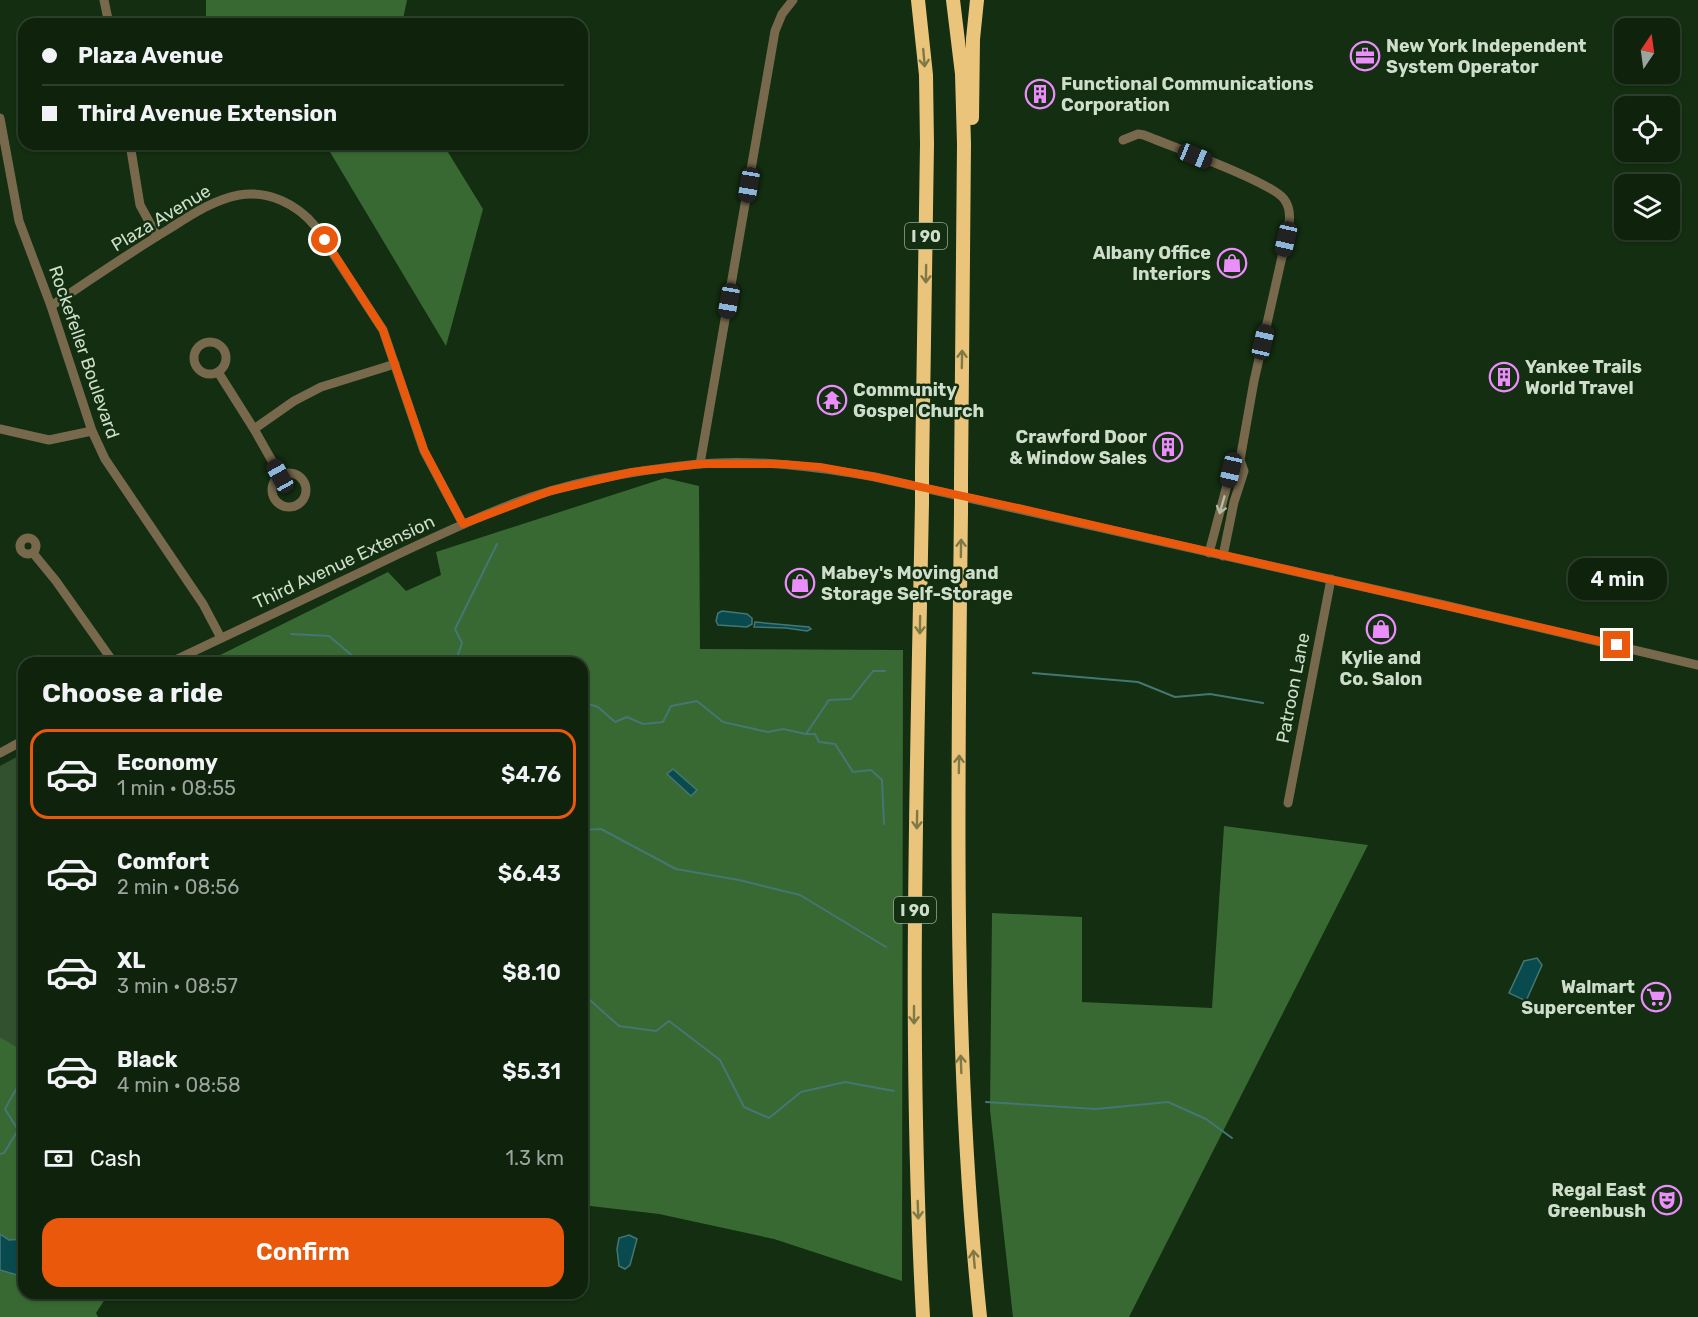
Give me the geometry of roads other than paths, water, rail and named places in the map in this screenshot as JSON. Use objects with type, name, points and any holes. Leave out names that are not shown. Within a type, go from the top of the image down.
[{"type":"highway","name":"I 90","points":[[918,0],[926,75],[927,144],[914,1027],[917,1188],[923,1317]]},
{"type":"highway","name":"I 90","points":[[953,0],[963,102],[964,228],[958,848],[960,1016],[968,1186],[980,1317]]},
{"type":"highway","points":[[964,228],[971,170],[976,0]]},
{"type":"street","points":[[104,0],[107,18]]},
{"type":"street","points":[[700,464],[775,31],[782,14],[793,0]]},
{"type":"street","name":"Rockefeller Boulevard","points":[[0,118],[19,221],[51,306],[92,431],[105,459],[203,604],[221,638]]},
{"type":"street","points":[[1124,140],[1138,134],[1144,135],[1249,178],[1283,197],[1287,203],[1290,218],[1254,381],[1240,460],[1244,471],[1234,502],[1223,556]]},
{"type":"street","points":[[131,150],[140,205],[157,236]]},
{"type":"street","name":"Plaza Avenue","points":[[51,306],[157,236],[213,203],[241,195],[261,195],[285,201],[306,215],[339,260],[383,330],[424,450],[463,524]]},
{"type":"street","points":[[254,429],[294,401],[321,387],[394,364]]},
{"type":"street","points":[[218,372],[280,476]]},
{"type":"street","points":[[0,429],[49,440],[92,431]]},
{"type":"street","points":[[1209,553],[1231,470],[1240,460]]},
{"type":"street","name":"Third Avenue Extension","points":[[181,657],[463,524],[514,503],[562,488],[632,472],[700,464],[820,467],[875,477],[1331,579],[1698,665]]},
{"type":"street","points":[[33,553],[56,581],[110,657]]},
{"type":"street","name":"Patroon Lane","points":[[1288,803],[1331,579]]},
{"type":"street","points":[[2,749],[18,742]]},
{"type":"water","points":[[722,611],[747,614],[752,618],[752,624],[747,627],[718,625],[716,621],[718,613]]},
{"type":"water","points":[[755,622],[811,629],[807,631],[754,627]]},
{"type":"water","points":[[673,769],[697,790],[691,796],[667,774]]},
{"type":"water","points":[[1537,958],[1542,965],[1526,1001],[1509,993],[1524,961]]},
{"type":"water","points":[[0,1234],[9,1240],[18,1239],[18,1275],[0,1270]]},
{"type":"water","points":[[629,1235],[637,1239],[630,1265],[625,1269],[619,1266],[617,1249],[619,1238]]},
{"type":"waterway","points":[[457,657],[462,643],[455,629],[497,544]]},
{"type":"waterway","points":[[291,634],[329,636],[354,657]]},
{"type":"waterway","points":[[588,704],[598,707],[615,722],[627,717],[643,724],[663,722],[671,706],[697,701],[723,722],[768,732],[783,729],[806,734],[829,700],[851,699],[873,671],[885,671]]},
{"type":"waterway","points":[[1033,673],[1138,682],[1175,697],[1210,694],[1263,703]]},
{"type":"waterway","points":[[806,734],[815,734],[819,742],[835,744],[853,772],[871,770],[882,780],[884,824]]},
{"type":"waterway","points":[[588,830],[601,829],[676,869],[739,880],[800,895],[886,947]]},
{"type":"waterway","points":[[588,998],[619,1026],[656,1031],[669,1021],[720,1060],[744,1107],[769,1118],[801,1092],[845,1082],[894,1091]]},
{"type":"waterway","points":[[18,1086],[5,1109],[18,1130]]},
{"type":"waterway","points":[[986,1102],[1096,1109],[1168,1102],[1206,1119],[1232,1138]]},
{"type":"waterway","points":[[0,1154],[4,1153],[18,1130]]},
{"type":"place","name":"New York Independent System Operator","points":[[1365,56]]},
{"type":"place","name":"Functional Communications Corporation","points":[[1040,94]]},
{"type":"place","name":"Albany Office Interiors","points":[[1232,263]]},
{"type":"place","name":"Yankee Trails World Travel","points":[[1504,377]]},
{"type":"place","name":"Community Gospel Church","points":[[832,400]]},
{"type":"place","name":"Crawford Door & Window Sales","points":[[1168,447]]},
{"type":"place","name":"Mabey's Moving and Storage Self-Storage","points":[[800,583]]},
{"type":"place","name":"Kylie and Co. Salon","points":[[1381,629]]},
{"type":"place","name":"Walmart Supercenter","points":[[1656,997]]},
{"type":"place","name":"Regal East Greenbush","points":[[1667,1200]]}]
